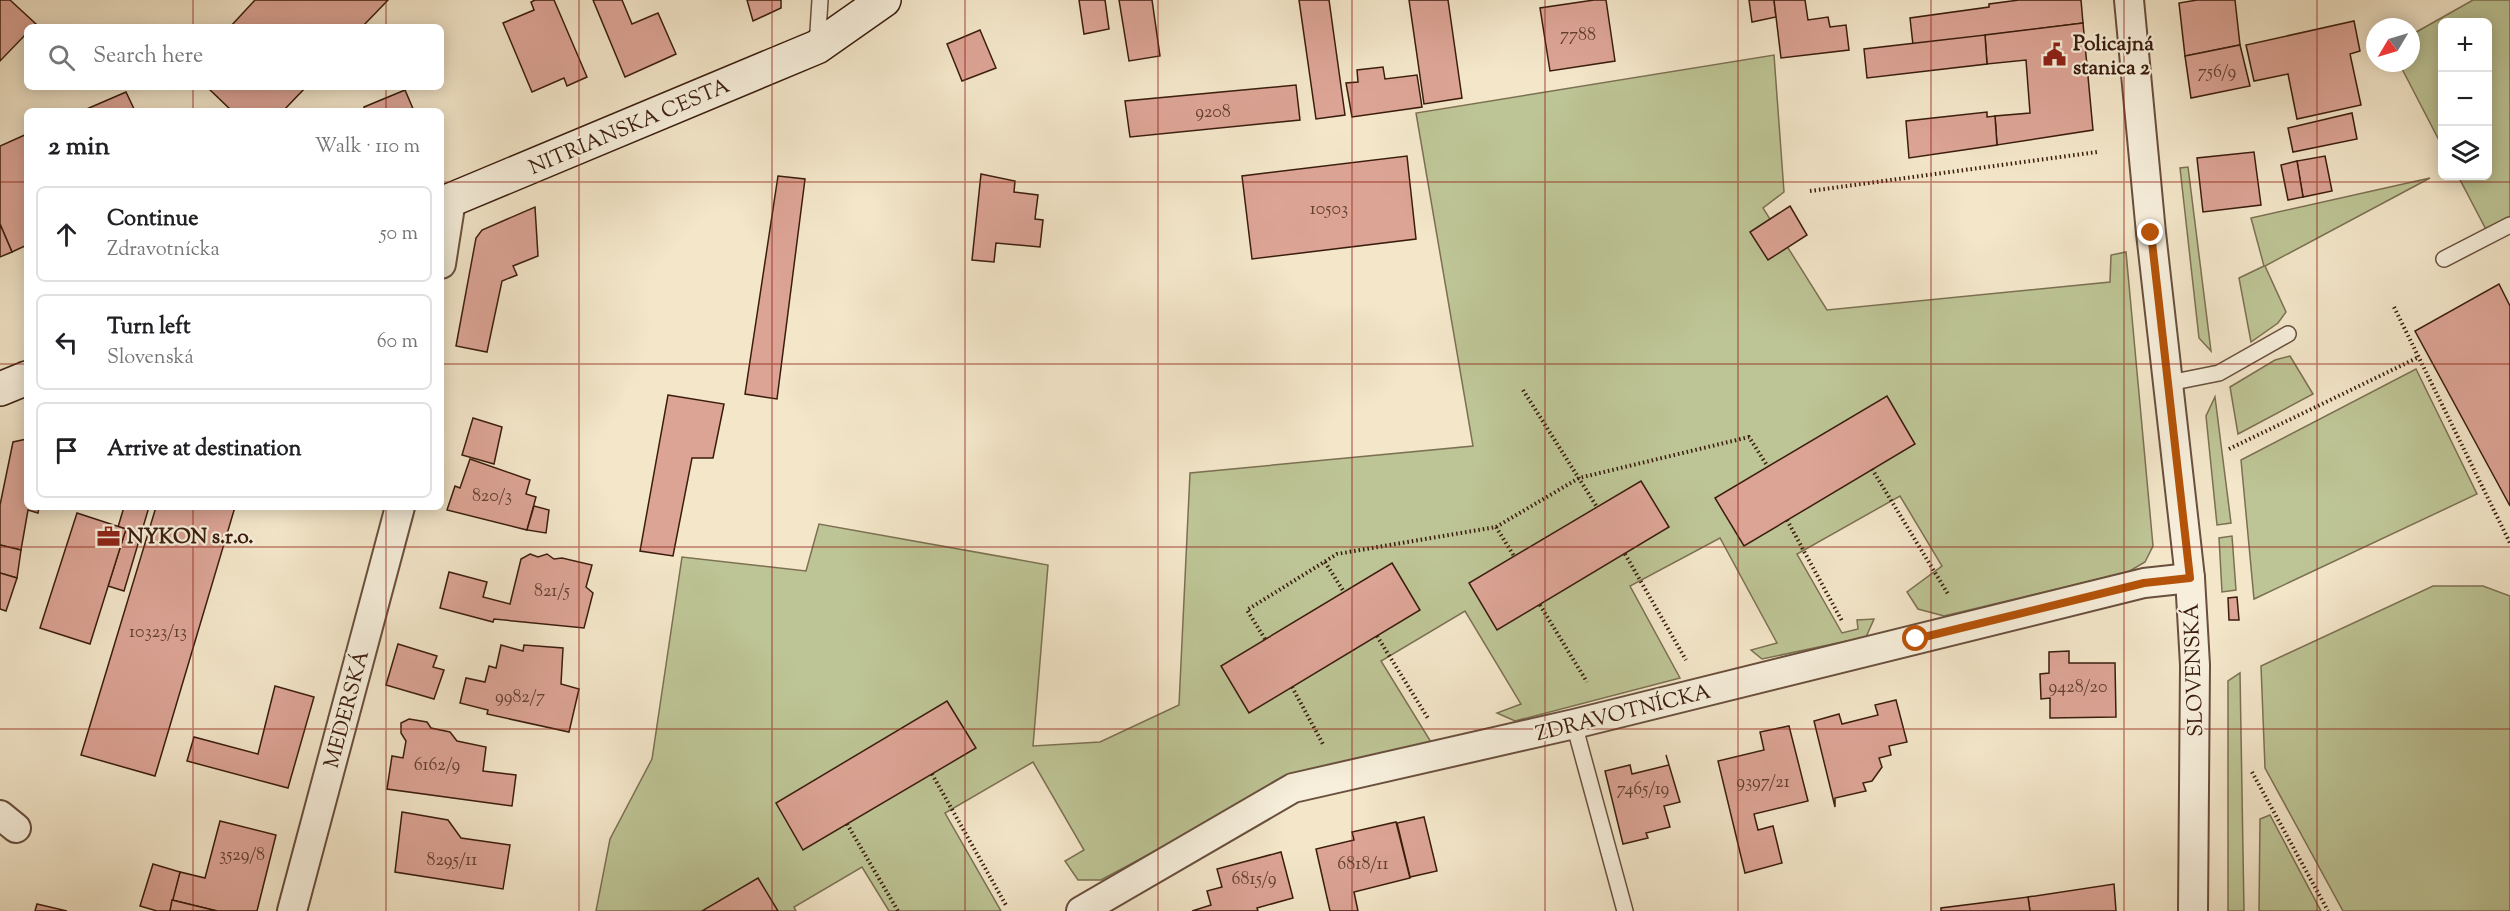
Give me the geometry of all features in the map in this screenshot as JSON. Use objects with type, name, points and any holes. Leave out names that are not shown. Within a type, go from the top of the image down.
[{"type":"main road","name":"NITRIANSKA CESTA","points":[[446,202],[817,47],[884,0]]},
{"type":"main road","points":[[0,389],[24,379]]},
{"type":"street","name":"SLOVENSKÁ","points":[[2129,0],[2151,233],[2190,578],[2195,676],[2193,911]]},
{"type":"street","points":[[444,227],[446,202]]},
{"type":"street","name":"MEDERSKÁ","points":[[292,911],[399,510]]},
{"type":"street","name":"ZDRAVOTNÍCKA","points":[[1081,911],[1293,788],[1574,724],[2135,585],[2190,578]]},
{"type":"lane","points":[[817,47],[820,0]]},
{"type":"lane","points":[[2444,259],[2510,225]]},
{"type":"lane","points":[[2169,383],[2219,373],[2288,334]]},
{"type":"lane","points":[[1574,724],[1625,911]]},
{"type":"path","points":[[1810,191],[2097,152]]},
{"type":"path","points":[[2394,307],[2510,543]]},
{"type":"path","points":[[2229,449],[2418,357]]},
{"type":"path","points":[[1522,390],[1597,507]]},
{"type":"path","points":[[1265,639],[1247,610],[1337,555],[1496,527],[1579,478],[1749,437],[1768,467]]},
{"type":"path","points":[[1872,469],[1948,594]]},
{"type":"path","points":[[1787,520],[1842,621]]},
{"type":"path","points":[[1496,527],[1514,556]]},
{"type":"path","points":[[1625,554],[1686,660]]},
{"type":"path","points":[[1326,562],[1344,592]]},
{"type":"path","points":[[1540,605],[1587,682]]},
{"type":"path","points":[[1377,636],[1429,720]]},
{"type":"path","points":[[1292,687],[1324,746]]},
{"type":"path","points":[[2252,772],[2328,911]]},
{"type":"path","points":[[932,774],[1007,907]]},
{"type":"path","points":[[847,824],[898,911]]},
{"type":"green space","points":[[2473,0],[2510,0],[2510,228],[2489,235],[2460,180],[2492,180],[2492,18],[2441,18]]},
{"type":"green space","points":[[2438,20],[2438,138],[2404,72],[2420,72],[2420,30]]},
{"type":"green space","points":[[1774,55],[1784,192],[1763,208],[1827,310],[2110,282],[2111,255],[2126,252],[2153,546],[2145,562],[2128,572],[1944,616],[1918,609],[1907,592],[1942,566],[1900,496],[1797,554],[1842,633],[1858,629],[1857,620],[1874,619],[1866,637],[1762,659],[1751,650],[1777,643],[1720,538],[1630,586],[1680,678],[1515,721],[1497,713],[1521,704],[1465,611],[1381,661],[1431,742],[1295,776],[1101,880],[1078,880],[1065,861],[1084,850],[1033,762],[945,813],[1001,911],[889,911],[862,867],[794,907],[796,911],[596,911],[610,839],[652,759],[682,557],[806,571],[819,524],[1048,565],[1033,746],[1100,742],[1179,705],[1190,473],[1473,446],[1416,113]]},
{"type":"green space","points":[[2188,167],[2211,351],[2199,338],[2180,168]]},
{"type":"green space","points":[[2430,178],[2265,266],[2286,312],[2278,323],[2251,342],[2239,278],[2264,266],[2251,218]]},
{"type":"green space","points":[[2290,356],[2313,394],[2238,434],[2230,387],[2275,360]]},
{"type":"green space","points":[[2416,369],[2477,494],[2254,599],[2241,460]]},
{"type":"green space","points":[[2215,397],[2231,523],[2217,525],[2206,416]]},
{"type":"green space","points":[[2232,536],[2236,590],[2222,592],[2219,538]]},
{"type":"green space","points":[[2433,586],[2483,586],[2510,596],[2510,911],[2343,911],[2265,768],[2261,666]]},
{"type":"green space","points":[[2240,673],[2244,911],[2228,911],[2228,681]]},
{"type":"green space","points":[[2270,815],[2321,911],[2259,911],[2260,819]]},
{"type":"building","points":[[0,0],[10,0],[36,24],[24,24],[24,36],[0,61]]},
{"type":"building","points":[[255,0],[388,0],[365,24],[233,24]]},
{"type":"building","points":[[554,0],[587,77],[567,86],[564,78],[532,92],[503,23],[534,10],[531,2]]},
{"type":"building","points":[[593,0],[622,0],[632,24],[658,13],[676,54],[625,77]]},
{"type":"building","points":[[747,0],[781,0],[781,8],[753,21]]},
{"type":"building","points":[[1079,0],[1105,0],[1109,29],[1084,34]]},
{"type":"building","points":[[1119,0],[1152,0],[1160,56],[1129,61]]},
{"type":"building","points":[[1299,0],[1329,0],[1345,115],[1316,119]]},
{"type":"building","points":[[1409,0],[1448,0],[1462,98],[1424,104]]},
{"type":"building","points":[[1606,0],[1615,61],[1550,71],[1540,8]]},
{"type":"building","points":[[1749,0],[1774,0],[1776,17],[1752,22]]},
{"type":"building","points":[[1774,0],[1805,0],[1808,20],[1828,17],[1830,27],[1846,25],[1849,50],[1781,58]]},
{"type":"building","points":[[2019,0],[2081,0],[2083,23],[1913,45],[1910,18],[1989,7],[1989,4]]},
{"type":"building","points":[[2197,0],[2235,0],[2240,45],[2185,56],[2179,3]]},
{"type":"building","points":[[2354,21],[2360,51],[2350,54],[2361,105],[2297,119],[2288,74],[2254,81],[2246,45]]},
{"type":"building","points":[[2083,23],[2093,130],[1997,145],[1995,116],[2030,113],[2026,60],[1987,64],[1985,35]]},
{"type":"building","points":[[980,30],[996,68],[962,81],[947,44]]},
{"type":"building","points":[[1985,35],[1987,64],[1867,78],[1864,49]]},
{"type":"building","points":[[2240,45],[2250,86],[2191,98],[2185,56]]},
{"type":"building","points":[[1383,67],[1385,79],[1417,75],[1422,107],[1352,117],[1346,83],[1358,82],[1357,70]]},
{"type":"building","points":[[1296,85],[1300,120],[1130,137],[1125,101]]},
{"type":"building","points":[[210,90],[303,90],[286,108],[229,108]]},
{"type":"building","points":[[405,90],[413,108],[364,108]]},
{"type":"building","points":[[126,92],[134,108],[89,108]]},
{"type":"building","points":[[1987,112],[1987,117],[1995,116],[1997,145],[1909,158],[1906,121]]},
{"type":"building","points":[[2352,113],[2357,139],[2293,152],[2288,128]]},
{"type":"building","points":[[24,135],[24,246],[12,252],[0,224],[0,146]]},
{"type":"building","points":[[2254,152],[2261,205],[2203,212],[2197,158]]},
{"type":"building","points":[[1407,156],[1416,239],[1252,259],[1242,176]]},
{"type":"building","points":[[2325,156],[2332,191],[2303,197],[2297,161]]},
{"type":"building","points":[[2297,161],[2303,197],[2288,200],[2281,165]]},
{"type":"building","points":[[981,174],[1015,181],[1014,192],[1038,195],[1035,219],[1043,220],[1040,247],[996,243],[994,262],[972,260]]},
{"type":"building","points":[[778,176],[805,179],[777,399],[745,394]]},
{"type":"building","points":[[1790,206],[1807,235],[1768,260],[1750,232]]},
{"type":"building","points":[[535,207],[538,256],[513,266],[517,275],[502,281],[487,352],[456,346],[476,238],[482,230]]},
{"type":"building","points":[[0,224],[12,252],[0,257]]},
{"type":"building","points":[[2499,284],[2510,306],[2510,506],[2415,331]]},
{"type":"building","points":[[668,395],[724,404],[713,458],[692,458],[673,556],[640,551]]},
{"type":"building","points":[[1887,396],[1915,444],[1744,546],[1715,498]]},
{"type":"building","points":[[473,418],[502,427],[494,464],[462,455]]},
{"type":"building","points":[[24,440],[24,510],[28,510],[21,550],[0,545],[0,505],[13,442]]},
{"type":"building","points":[[470,459],[530,480],[526,494],[536,497],[527,530],[447,510],[455,486],[460,488]]},
{"type":"building","points":[[1641,481],[1669,527],[1497,630],[1469,583]]},
{"type":"building","points":[[534,506],[549,510],[546,533],[527,530]]},
{"type":"building","points":[[123,510],[148,510],[124,591],[108,586],[126,529],[118,527]]},
{"type":"building","points":[[155,510],[234,510],[155,776],[81,755]]},
{"type":"building","points":[[77,513],[126,529],[90,644],[40,628]]},
{"type":"building","points":[[0,545],[21,550],[17,578],[0,573]]},
{"type":"building","points":[[530,554],[538,557],[547,554],[554,559],[562,558],[592,565],[586,587],[593,593],[584,628],[494,619],[493,622],[440,608],[449,572],[487,582],[483,597],[510,604],[521,559]]},
{"type":"building","points":[[1392,563],[1420,610],[1249,713],[1221,666]]},
{"type":"building","points":[[0,573],[17,578],[6,611],[0,609]]},
{"type":"building","points":[[2237,597],[2239,620],[2229,620],[2228,598]]},
{"type":"building","points":[[398,644],[437,656],[433,667],[444,670],[434,699],[386,685]]},
{"type":"building","points":[[501,645],[523,651],[524,645],[563,648],[561,684],[579,689],[569,732],[487,714],[488,710],[460,703],[466,678],[485,682],[489,666],[496,668]]},
{"type":"building","points":[[2069,651],[2069,663],[2115,663],[2116,717],[2050,718],[2050,698],[2041,699],[2040,674],[2049,673],[2049,652]]},
{"type":"building","points":[[275,686],[314,697],[288,788],[187,761],[194,737],[258,754]]},
{"type":"building","points":[[1896,700],[1907,742],[1889,746],[1891,755],[1879,758],[1882,767],[1872,781],[1863,783],[1866,791],[1835,798],[1835,807],[1814,721],[1839,714],[1842,724],[1878,715],[1875,705]]},
{"type":"building","points":[[947,701],[976,748],[803,850],[776,803]]},
{"type":"building","points":[[409,719],[427,722],[431,728],[450,732],[457,741],[486,747],[483,771],[516,775],[512,806],[387,789],[392,756],[403,758],[406,741],[401,733],[401,723]]},
{"type":"building","points":[[1789,726],[1808,801],[1754,814],[1758,830],[1773,826],[1782,863],[1745,873],[1718,761],[1764,750],[1760,732]]},
{"type":"building","points":[[1630,765],[1632,774],[1669,765],[1680,802],[1664,806],[1670,827],[1646,833],[1648,838],[1623,844],[1605,771]]},
{"type":"building","points":[[402,812],[448,820],[461,838],[510,845],[503,889],[395,872]]},
{"type":"building","points":[[1424,817],[1437,871],[1410,877],[1397,823]]},
{"type":"building","points":[[220,821],[276,835],[257,911],[217,911],[172,900],[180,872],[205,878]]},
{"type":"building","points":[[1396,822],[1410,878],[1354,892],[1358,911],[1330,911],[1316,849],[1354,840],[1352,832]]},
{"type":"building","points":[[1281,852],[1293,898],[1257,908],[1258,911],[1192,911],[1211,905],[1207,891],[1222,887],[1217,869]]},
{"type":"building","points":[[153,864],[180,872],[170,911],[157,911],[140,906]]},
{"type":"building","points":[[758,878],[778,911],[702,911]]},
{"type":"building","points":[[2114,884],[2116,911],[2030,911],[2028,897]]},
{"type":"building","points":[[2028,897],[2030,911],[1941,911],[1941,908]]},
{"type":"building","points":[[172,900],[217,911],[170,911]]},
{"type":"building","points":[[37,904],[67,911],[35,911]]},
{"type":"place","name":"Policajná stanica 2","points":[[2055,55]]},
{"type":"place","name":"NYKON s.r.o.","points":[[109,536]]},
{"type":"route","points":[[1916,639],[2144,583],[2190,578],[2151,233]]}]
